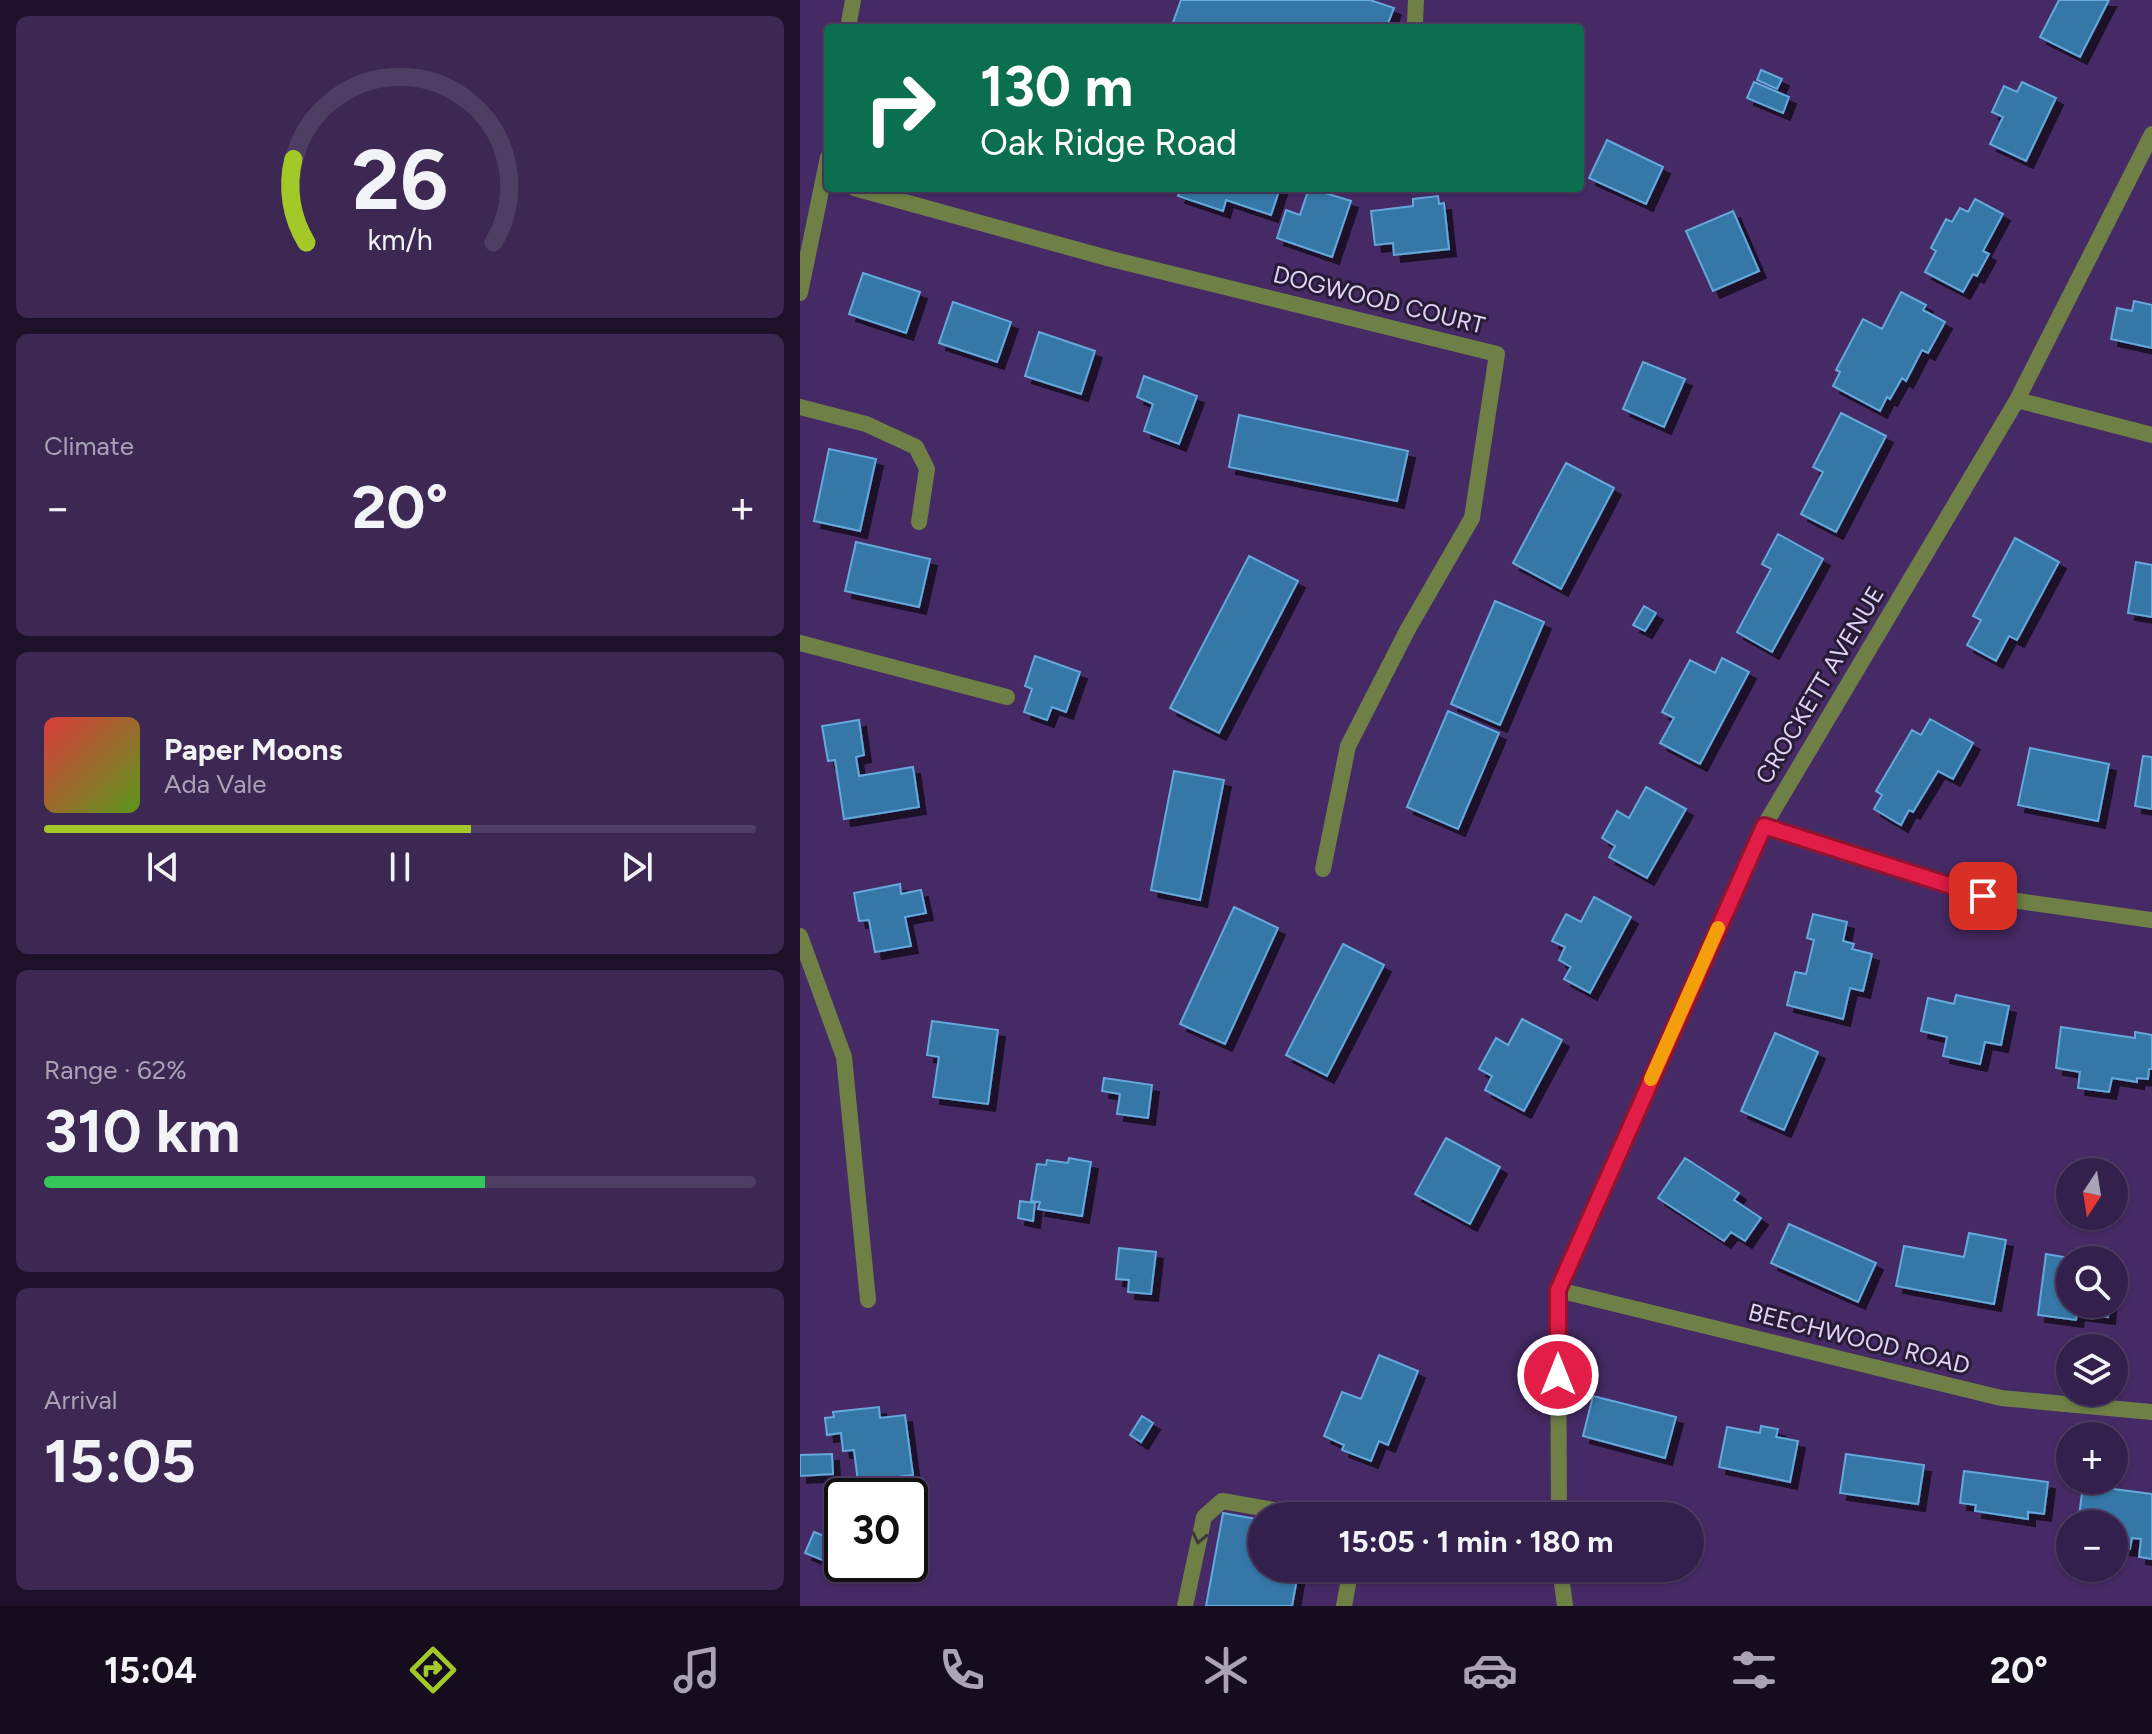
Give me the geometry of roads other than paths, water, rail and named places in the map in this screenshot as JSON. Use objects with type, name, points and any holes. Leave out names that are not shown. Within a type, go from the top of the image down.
[{"type":"street","points":[[849,24],[853,0]]},
{"type":"street","points":[[1415,22],[1416,0]]},
{"type":"street","name":"CROCKETT AVENUE","points":[[1559,1502],[1558,1290],[1764,826],[2017,400],[2152,134]]},
{"type":"street","points":[[800,293],[824,189]]},
{"type":"street","name":"DOGWOOD COURT","points":[[868,192],[1111,259],[1497,354],[1472,518],[1408,629],[1348,746],[1323,869]]},
{"type":"street","points":[[2017,400],[2152,435]]},
{"type":"street","points":[[800,407],[866,424],[916,447],[927,469],[919,522]]},
{"type":"street","points":[[800,643],[1007,697]]},
{"type":"street","points":[[1764,826],[1983,896],[2152,920]]},
{"type":"street","points":[[800,936],[844,1057],[868,1300]]},
{"type":"street","name":"BEECHWOOD ROAD","points":[[1558,1290],[2001,1398],[2152,1412]]},
{"type":"street","points":[[1185,1606],[1204,1517],[1222,1501],[1248,1505]]},
{"type":"street","points":[[1344,1606],[1348,1582]]},
{"type":"street","points":[[1562,1582],[1565,1606]]}]
